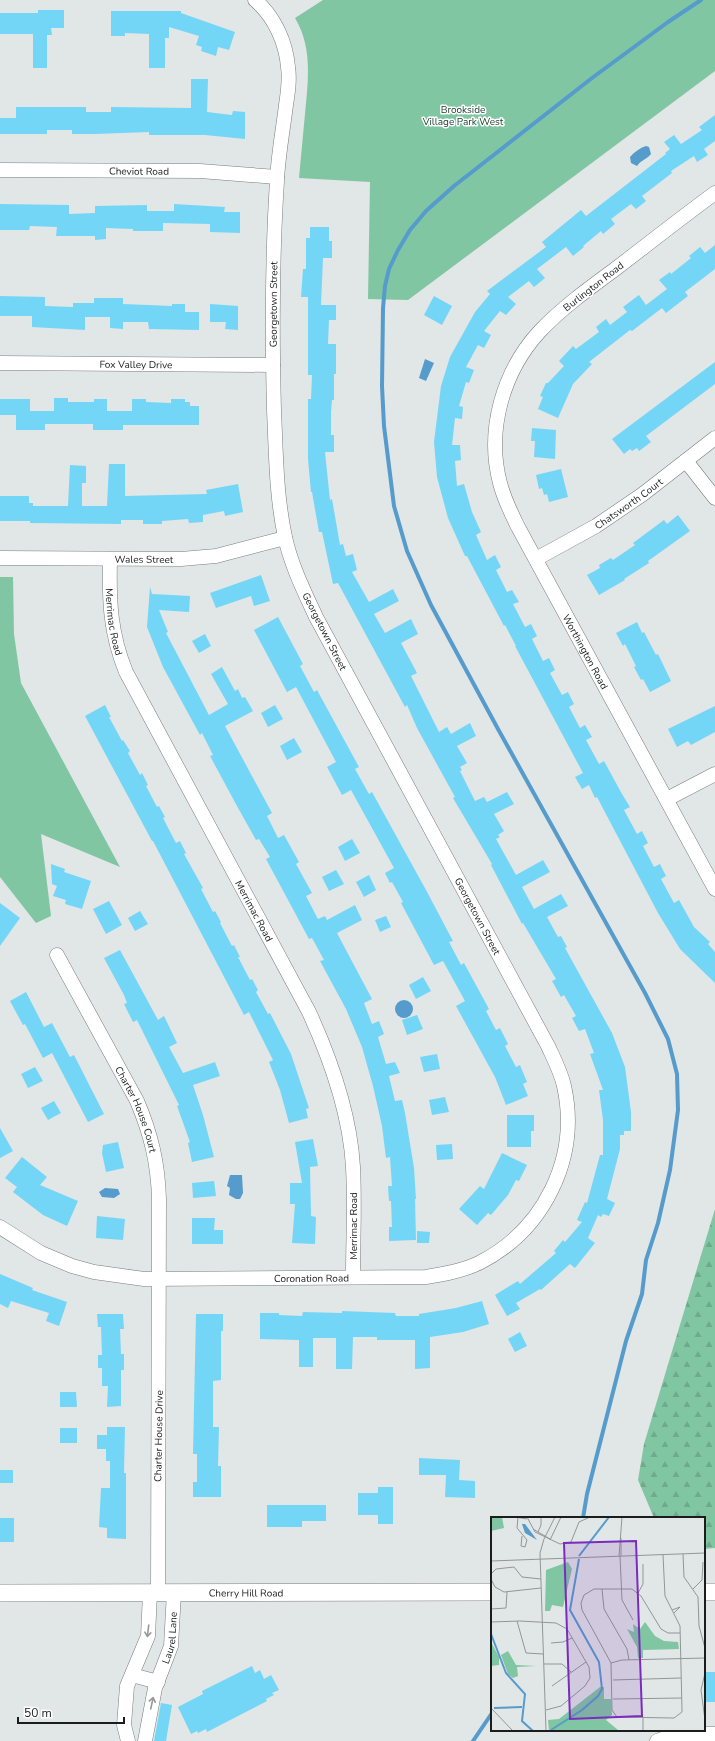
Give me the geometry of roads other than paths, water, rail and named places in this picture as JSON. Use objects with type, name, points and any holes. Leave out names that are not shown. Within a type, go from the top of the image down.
[{"type":"main road","name":"Cherry Hill Road","points":[[0,1593],[491,1592]]},
{"type":"street","name":"Georgetown Street","points":[[255,0],[264,7],[275,24],[283,43],[289,69],[288,91],[277,177],[274,222],[273,365],[276,470],[285,538],[298,577],[316,617],[548,1046],[564,1085],[568,1116],[567,1143]]},
{"type":"street","name":"Cheviot Road","points":[[0,170],[200,171],[277,177]]},
{"type":"street","name":"Burlington Road","points":[[500,403],[511,372],[529,344],[544,327],[574,300],[715,193]]},
{"type":"street","name":"Fox Valley Drive","points":[[0,363],[273,365]]},
{"type":"street","name":"Worthington Road","points":[[500,403],[495,443],[500,481],[505,500],[715,889]]},
{"type":"street","name":"Chatsworth Court","points":[[536,559],[596,526],[643,494],[715,438]]},
{"type":"street","points":[[686,461],[715,498]]},
{"type":"street","name":"Wales Street","points":[[0,558],[204,558],[285,538]]},
{"type":"street","name":"Merrimac Road","points":[[110,559],[110,616],[116,645],[126,672],[309,1012],[322,1040],[336,1078],[346,1119],[353,1167],[353,1278]]},
{"type":"street","points":[[667,799],[715,774]]},
{"type":"street","name":"Charter House Court","points":[[57,955],[137,1101],[144,1119],[156,1161],[158,1181],[159,1279]]},
{"type":"street","name":"Coronation Road","points":[[0,1227],[41,1253],[72,1266],[117,1276],[144,1279],[426,1277],[446,1274],[478,1263],[498,1252],[516,1238],[542,1208],[553,1190],[567,1143]]},
{"type":"street","name":"Charter House Drive","points":[[159,1279],[160,1592]]},
{"type":"street","name":"Laurel Lane","points":[[128,1741],[124,1725],[127,1686],[148,1636],[160,1592]]},
{"type":"street","name":"Laurel Lane","points":[[145,1741],[148,1718],[158,1682],[171,1646],[160,1592]]},
{"type":"street","points":[[132,1675],[158,1682]]},
{"type":"street","points":[[657,1741],[670,1736],[684,1734],[715,1734]]},
{"type":"water","points":[[646,146],[649,147],[651,154],[637,166],[631,163],[630,157],[637,150]]},
{"type":"water","points":[[425,359],[434,363],[426,381],[419,378]]},
{"type":"water","points":[[404,1000],[408,1001],[412,1005],[412,1013],[408,1017],[404,1018],[400,1017],[396,1013],[395,1009],[396,1005],[400,1001]]},
{"type":"water","points":[[230,1175],[242,1175],[243,1193],[240,1199],[236,1199],[229,1195],[230,1188],[227,1186]]},
{"type":"water","points":[[105,1188],[118,1189],[120,1194],[114,1198],[102,1197],[99,1192]]},
{"type":"waterway","points":[[583,1517],[587,1494],[626,1341],[642,1294],[646,1260],[658,1223],[670,1170],[678,1110],[677,1074],[668,1039],[645,993],[498,729],[431,605],[407,551],[394,506],[384,426],[382,386],[383,308],[385,286],[389,269],[410,230],[426,211],[454,186],[592,78],[668,22],[701,0]]},
{"type":"waterway","points":[[473,1741],[491,1714]]},
{"type":"park label","name":"Brookside Village Park West","points":[[463,114]]}]
